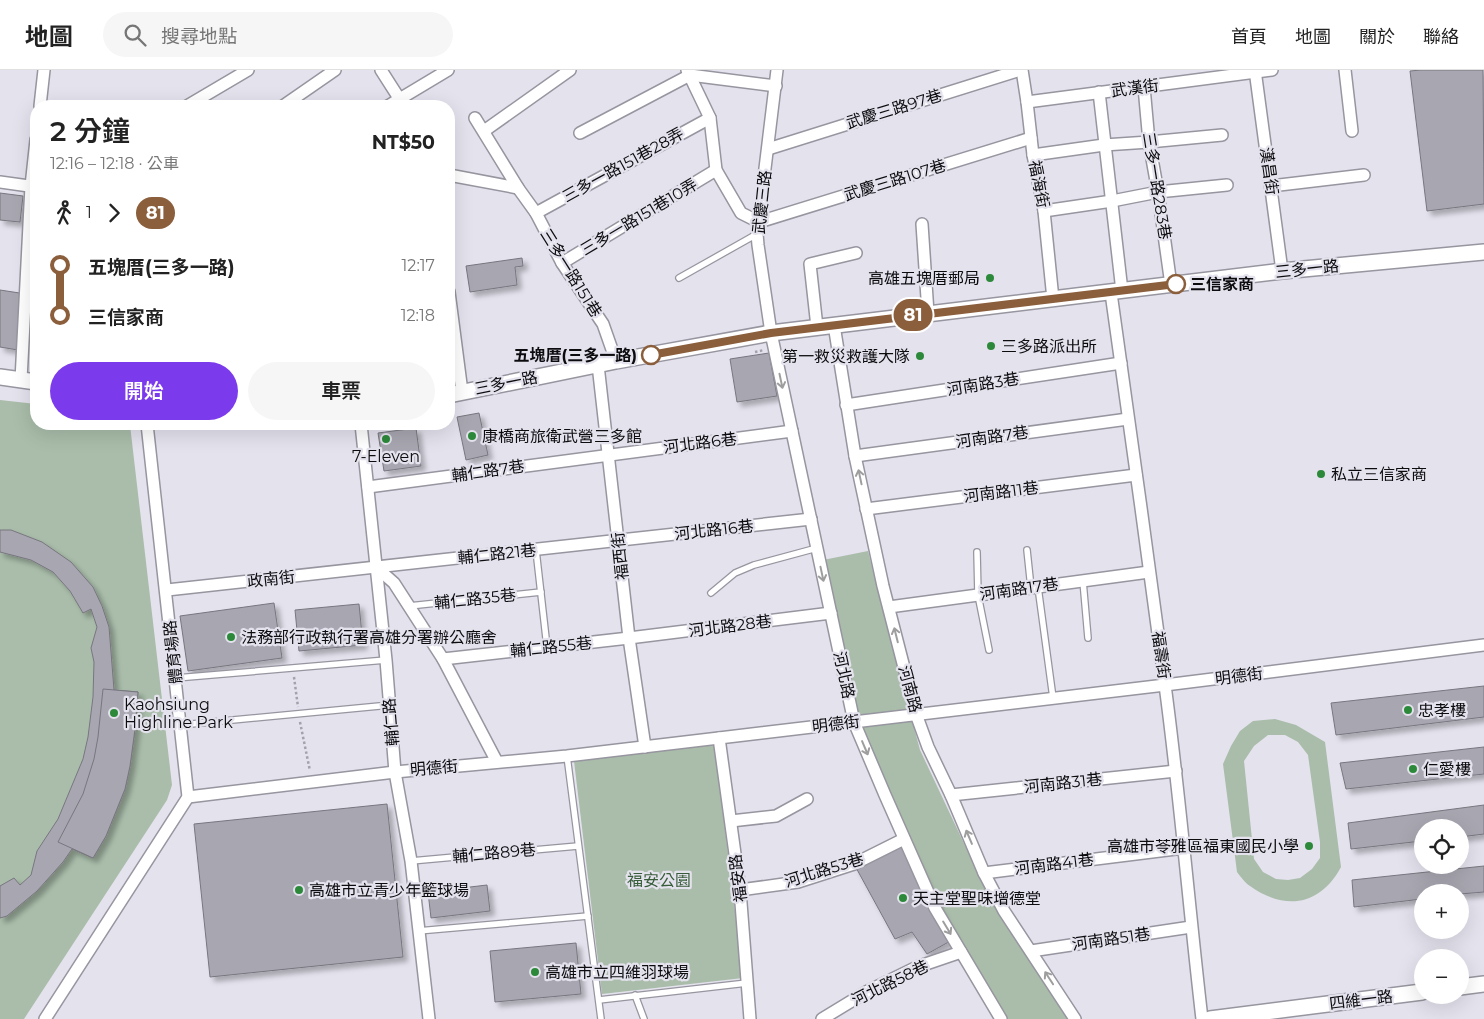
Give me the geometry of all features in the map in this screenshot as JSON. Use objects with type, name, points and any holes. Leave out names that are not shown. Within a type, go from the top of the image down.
[{"type":"street","points":[[41,100],[44,70]]},
{"type":"street","points":[[194,100],[229,75],[248,70]]},
{"type":"street","points":[[292,100],[335,70]]},
{"type":"street","points":[[382,70],[401,100]]},
{"type":"street","points":[[405,100],[448,70]]},
{"type":"street","points":[[484,131],[570,70]]},
{"type":"street","name":"武慶三路","points":[[771,333],[757,234],[777,70]]},
{"type":"street","name":"福海街","points":[[1021,70],[1028,102],[1032,155],[1044,211],[1053,299]]},
{"type":"street","name":"武慶三路97巷","points":[[768,149],[1021,70]]},
{"type":"street","name":"武漢街","points":[[1028,102],[1272,70]]},
{"type":"street","points":[[1346,70],[1352,132]]},
{"type":"street","name":"漢昌街","points":[[1255,71],[1282,271]]},
{"type":"street","points":[[580,133],[688,73],[776,86]]},
{"type":"street","points":[[688,73],[710,118],[716,170],[741,213],[759,222]]},
{"type":"street","name":"三多一路283巷","points":[[1144,87],[1149,142],[1171,285]]},
{"type":"street","name":"福壽街","points":[[1099,92],[1112,201],[1121,363],[1176,771],[1202,1019]]},
{"type":"street","name":"三多一路151巷","points":[[475,118],[518,188],[536,213],[562,263],[603,324],[616,361]]},
{"type":"street","name":"三多一路151巷28弄","points":[[536,213],[710,118]]},
{"type":"street","points":[[1032,155],[1104,144],[1222,135]]},
{"type":"street","name":"武慶三路107巷","points":[[759,222],[1031,138]]},
{"type":"street","name":"三多一路151巷10弄","points":[[562,263],[716,170]]},
{"type":"street","points":[[1271,186],[1364,175]]},
{"type":"street","points":[[455,176],[518,188]]},
{"type":"street","points":[[0,182],[30,186]]},
{"type":"street","points":[[1044,211],[1158,192],[1227,185]]},
{"type":"street","points":[[922,224],[928,313]]},
{"type":"street","name":"三多一路","points":[[455,393],[771,333],[1282,271],[1484,252]]},
{"type":"street","points":[[817,327],[810,264],[856,253]]},
{"type":"street","name":"河南路","points":[[834,325],[846,405],[866,509],[916,714],[928,747],[951,795],[984,873],[1004,911],[1075,1019]]},
{"type":"street","name":"河北路","points":[[771,333],[854,722],[935,908],[1001,1019]]},
{"type":"street","points":[[0,377],[29,381],[30,342]]},
{"type":"street","name":"河南路3巷","points":[[846,405],[1121,363]]},
{"type":"street","name":"福西街","points":[[598,365],[629,638],[645,746]]},
{"type":"street","name":"河南路7巷","points":[[855,456],[1128,419]]},
{"type":"street","name":"體育場路","points":[[148,430],[188,797]]},
{"type":"street","name":"輔仁路","points":[[363,430],[386,660],[395,772],[411,861],[430,1019]]},
{"type":"street","name":"河北路6巷","points":[[608,455],[792,431]]},
{"type":"street","name":"輔仁路7巷","points":[[368,487],[608,455]]},
{"type":"street","name":"河南路11巷","points":[[866,509],[1136,475]]},
{"type":"street","name":"河北路16巷","points":[[618,540],[810,519]]},
{"type":"street","name":"輔仁路21巷","points":[[376,567],[618,540]]},
{"type":"street","points":[[376,567],[394,583],[443,659],[497,762]]},
{"type":"street","name":"政南街","points":[[166,590],[376,567]]},
{"type":"street","name":"河南路17巷","points":[[889,607],[1149,572]]},
{"type":"street","name":"河北路28巷","points":[[629,638],[831,613]]},
{"type":"street","name":"輔仁路55巷","points":[[443,659],[629,638]]},
{"type":"street","name":"明德街","points":[[188,797],[395,772],[567,756],[1484,645]]},
{"type":"street","name":"福安路","points":[[719,738],[740,890],[750,1019]]},
{"type":"street","name":"河南路31巷","points":[[951,795],[1176,771]]},
{"type":"street","points":[[45,1019],[188,797]]},
{"type":"street","points":[[731,821],[776,816],[807,799]]},
{"type":"street","name":"河北路53巷","points":[[740,890],[798,882],[854,864],[904,839]]},
{"type":"street","name":"河南路41巷","points":[[984,873],[1184,848]]},
{"type":"street","name":"河南路51巷","points":[[1031,951],[1191,927]]},
{"type":"street","name":"河北路58巷","points":[[822,1019],[868,991],[917,967],[962,952]]},
{"type":"street","points":[[1469,986],[1484,984]]},
{"type":"street","name":"四維一路","points":[[1210,1019],[1414,993]]},
{"type":"lane","points":[[678,278],[757,234]]},
{"type":"lane","points":[[711,593],[735,573],[754,564],[817,548]]},
{"type":"lane","points":[[536,550],[547,647]]},
{"type":"lane","points":[[1027,550],[1053,698]]},
{"type":"lane","points":[[977,552],[978,595],[989,650]]},
{"type":"lane","points":[[1083,581],[1088,638]]},
{"type":"lane","name":"輔仁路35巷","points":[[408,606],[541,592]]},
{"type":"lane","points":[[176,678],[386,660]]},
{"type":"lane","points":[[181,725],[390,705]]},
{"type":"lane","points":[[567,756],[601,1019]]},
{"type":"lane","name":"輔仁路89巷","points":[[411,861],[578,846]]},
{"type":"lane","points":[[418,931],[588,916]]},
{"type":"lane","points":[[599,1000],[748,983]]},
{"type":"lane","points":[[636,995],[644,1019]]},
{"type":"path","points":[[293,668],[299,714],[312,782]]},
{"type":"green space","points":[[0,400],[30,403],[30,430],[131,430],[172,785],[167,800],[24,1019],[0,1019]]},
{"type":"green space","points":[[868,551],[920,750],[993,905],[1069,1019],[1008,1019],[941,907],[890,796],[861,725],[823,560]]},
{"type":"green space","points":[[1275,719],[1296,725],[1325,742],[1341,867],[1323,890],[1312,897],[1289,901],[1276,899],[1248,885],[1237,872],[1223,764],[1240,731],[1253,721]],"holes":[[[1268,735],[1285,735],[1298,742],[1308,755],[1320,842],[1320,858],[1312,869],[1300,878],[1288,880],[1276,879],[1263,872],[1254,859],[1244,761],[1254,746]]]},
{"type":"green space","name":"福安公園","points":[[715,745],[743,978],[602,994],[574,761]]},
{"type":"building","points":[[1483,70],[1484,204],[1427,211],[1410,71]]},
{"type":"building","points":[[0,193],[23,196],[20,222],[0,220]]},
{"type":"building","points":[[522,258],[523,266],[515,267],[517,285],[470,292],[466,266]]},
{"type":"building","points":[[0,290],[26,294],[18,350],[0,347]]},
{"type":"building","points":[[769,353],[777,396],[737,402],[730,359]]},
{"type":"building","name":"康橋商旅衛武營三多館","points":[[479,413],[488,455],[466,460],[457,417]]},
{"type":"building","points":[[416,430],[421,466],[384,471],[378,433]]},
{"type":"building","name":"Kaohsiung Highline Park","points":[[0,530],[11,530],[42,542],[71,562],[93,587],[109,627],[114,690],[138,692],[135,729],[125,789],[106,836],[93,858],[72,849],[37,891],[7,916],[0,918],[0,886],[14,878],[20,885],[31,875],[37,851],[58,819],[83,759],[93,697],[94,662],[91,648],[97,627],[91,609],[83,613],[70,591],[53,572],[31,560],[0,552]]},
{"type":"building","name":"法務部行政執行署高雄分署辦公廳舍","points":[[274,603],[282,658],[188,671],[180,616]]},
{"type":"building","points":[[359,604],[363,645],[299,651],[295,610]]},
{"type":"building","name":"忠孝樓","points":[[1484,686],[1484,717],[1336,735],[1331,703]]},
{"type":"building","points":[[103,689],[138,692],[135,729],[125,789],[106,836],[93,858],[58,842],[83,794],[94,759]]},
{"type":"building","name":"仁愛樓","points":[[1484,747],[1484,774],[1346,789],[1340,763]]},
{"type":"building","name":"高雄市立青少年籃球場","points":[[387,804],[403,957],[210,977],[194,824]]},
{"type":"building","points":[[1484,805],[1484,834],[1469,836],[1469,819],[1414,819],[1414,842],[1351,849],[1348,823]]},
{"type":"building","name":"天主堂聖味增德堂","points":[[904,839],[954,939],[927,954],[912,932],[895,939],[854,864]]},
{"type":"building","points":[[1484,866],[1484,892],[1469,893],[1469,884],[1414,884],[1414,900],[1354,907],[1352,880],[1414,873],[1469,874],[1469,868]]},
{"type":"building","points":[[487,885],[490,911],[431,918],[428,892]]},
{"type":"building","name":"高雄市立四維羽球場","points":[[576,943],[581,994],[495,1002],[490,951]]},
{"type":"bus line","name":"81","points":[[651,355],[771,333],[1176,284]]},
{"type":"place","name":"高雄五塊厝郵局","points":[[990,278]]},
{"type":"place","name":"三信家商","points":[[1176,284]]},
{"type":"place","name":"三多路派出所","points":[[991,346]]},
{"type":"place","name":"五塊厝(三多一路)","points":[[651,355]]},
{"type":"place","name":"第一救災救護大隊","points":[[920,356]]},
{"type":"place","name":"康橋商旅衛武營三多館","points":[[472,436]]},
{"type":"place","name":"7-Eleven","points":[[386,439]]},
{"type":"place","name":"私立三信家商","points":[[1321,474]]},
{"type":"place","name":"法務部行政執行署高雄分署辦公廳舍","points":[[231,637]]},
{"type":"place","name":"忠孝樓","points":[[1408,710]]},
{"type":"place","name":"Kaohsiung Highline Park","points":[[114,713]]},
{"type":"place","name":"仁愛樓","points":[[1413,769]]},
{"type":"place","name":"高雄市苓雅區福東國民小學","points":[[1309,846]]},
{"type":"place","name":"高雄市立青少年籃球場","points":[[299,890]]},
{"type":"place","name":"天主堂聖味增德堂","points":[[903,898]]},
{"type":"place","name":"高雄市立四維羽球場","points":[[535,972]]}]
